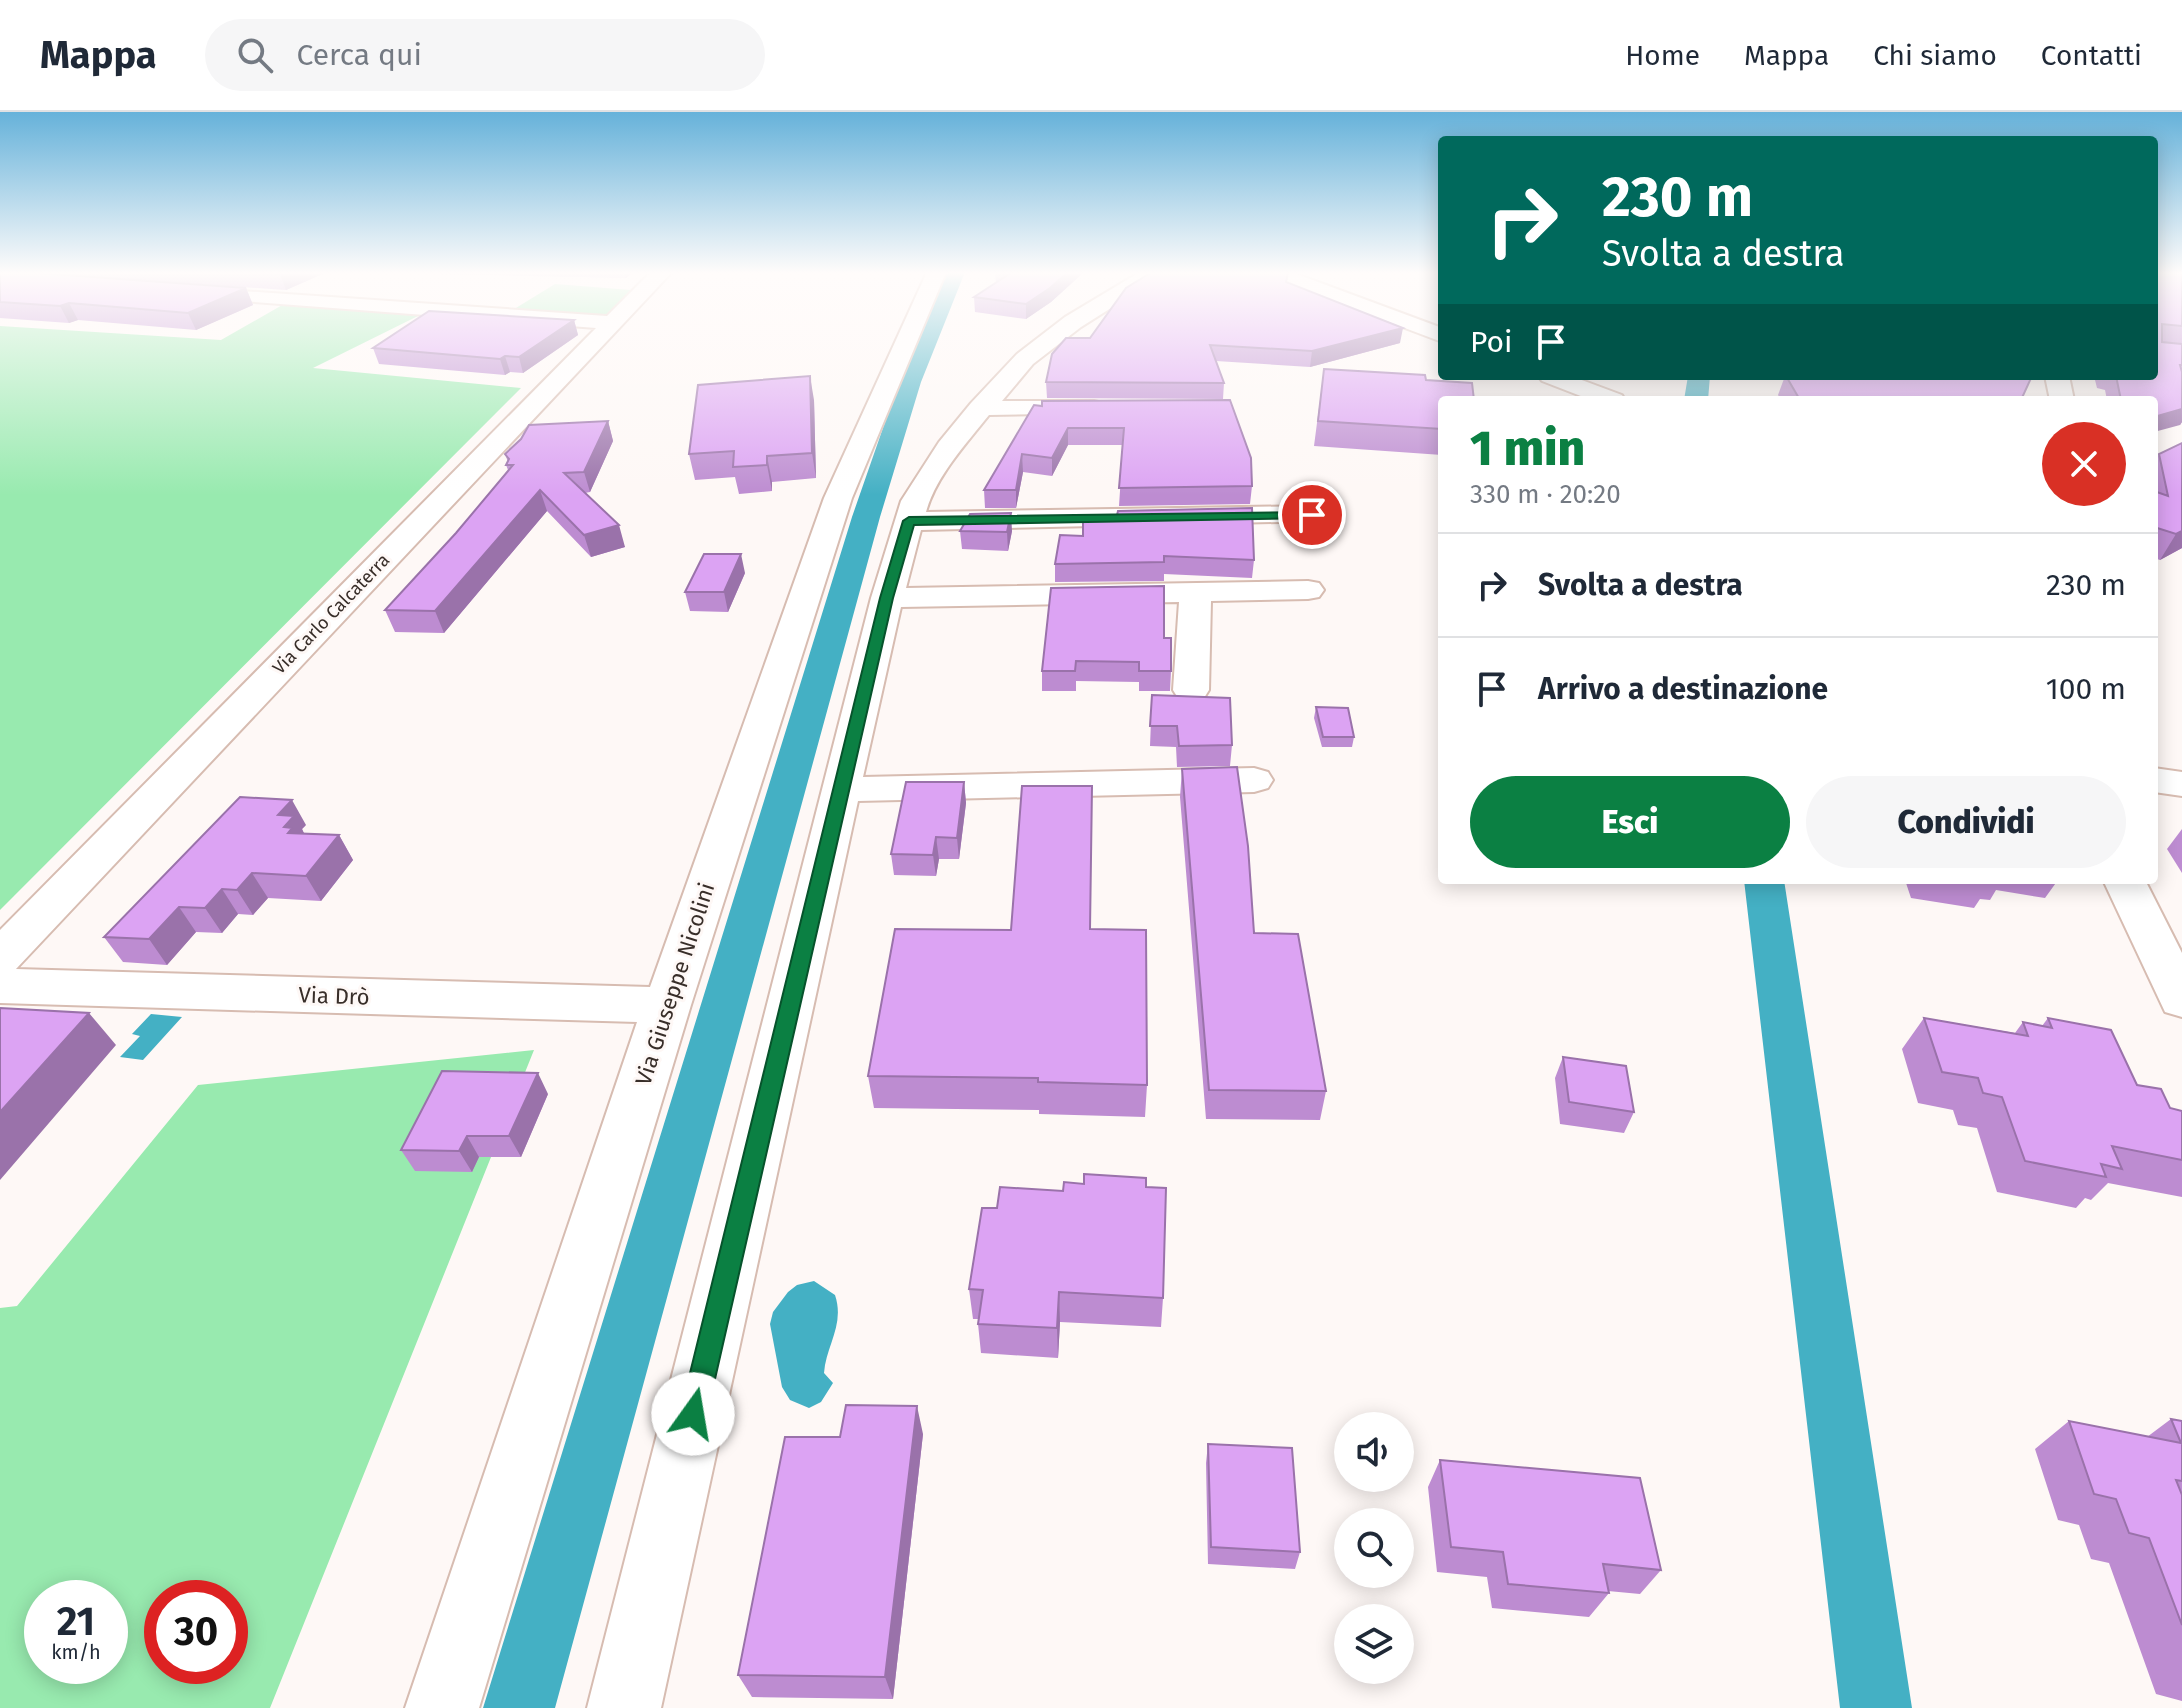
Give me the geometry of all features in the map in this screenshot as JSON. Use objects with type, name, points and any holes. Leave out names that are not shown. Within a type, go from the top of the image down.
[{"type":"street","name":"Via Carlo Calcaterra","points":[[0,958],[589,346]]},
{"type":"street","name":"Via Giuseppe Nicolini","points":[[442,1708],[667,1005],[838,498],[904,346]]},
{"type":"street","points":[[624,1708],[887,598],[915,501],[948,448],[980,408],[1025,359],[1043,346]]},
{"type":"street","points":[[1561,380],[1603,396]]},
{"type":"street","points":[[1556,396],[1577,386]]},
{"type":"street","points":[[980,408],[1116,408]]},
{"type":"street","points":[[909,521],[1312,515]]},
{"type":"street","points":[[887,598],[1308,590]]},
{"type":"street","points":[[1191,690],[1195,592]]},
{"type":"street","points":[[841,789],[1254,780]]},
{"type":"street","points":[[2126,884],[2182,1000]]},
{"type":"street","name":"Via Drò","points":[[0,986],[667,1005]]},
{"type":"green space","points":[[0,346],[356,346],[313,368],[521,388],[0,910]]},
{"type":"green space","points":[[534,1050],[270,1708],[0,1708],[0,1308],[17,1306],[198,1085]]},
{"type":"water","points":[[151,1014],[182,1017],[143,1060],[120,1057],[140,1036],[132,1034]]},
{"type":"water","points":[[814,1281],[835,1295],[838,1316],[824,1373],[833,1383],[821,1402],[809,1408],[790,1400],[782,1387],[770,1324],[773,1312],[788,1292],[797,1285]]},
{"type":"building","points":[[535,346],[519,357],[505,356],[500,359],[373,348]]},
{"type":"building","points":[[1059,346],[1211,346],[1224,383],[1046,382],[1052,354]]},
{"type":"building","points":[[1235,346],[1330,346],[1312,351]]},
{"type":"building","points":[[2158,346],[2182,346],[2182,409],[2158,416],[2158,396],[2120,396],[2117,380],[2158,380]]},
{"type":"building","points":[[1324,369],[1425,375],[1426,380],[1472,383],[1474,396],[1438,396],[1438,429],[1318,421]]},
{"type":"building","points":[[810,376],[812,453],[767,456],[767,465],[733,467],[734,451],[689,454],[698,385]]},
{"type":"building","points":[[1788,380],[2030,380],[2023,396],[1798,396]]},
{"type":"building","points":[[1230,400],[1251,458],[1252,486],[1119,488],[1124,428],[1068,428],[1052,458],[1022,454],[1016,490],[984,490],[1034,405],[1042,406],[1042,401]]},
{"type":"building","points":[[608,421],[584,472],[564,473],[619,525],[584,535],[540,490],[435,611],[385,610],[513,465],[506,465],[509,459],[505,454],[521,439],[529,425]]},
{"type":"building","points":[[2182,443],[2182,531],[2176,534],[2158,528],[2158,492],[2168,496],[2159,454]]},
{"type":"building","points":[[1252,508],[1254,560],[1164,556],[1164,562],[1055,564],[1060,535],[1083,536],[1083,515],[1117,515],[1118,511]]},
{"type":"building","points":[[1011,513],[1007,532],[960,531],[970,514]]},
{"type":"building","points":[[704,554],[741,554],[724,592],[685,592]]},
{"type":"building","points":[[1164,586],[1164,638],[1171,638],[1171,671],[1139,671],[1139,662],[1076,661],[1075,671],[1042,671],[1051,588]]},
{"type":"building","points":[[1152,695],[1230,698],[1232,745],[1179,746],[1177,726],[1150,726]]},
{"type":"building","points":[[1316,707],[1348,708],[1354,737],[1323,737]]},
{"type":"building","points":[[1237,767],[1248,846],[1254,933],[1298,934],[1326,1091],[1209,1090],[1182,769]]},
{"type":"building","points":[[906,782],[964,782],[957,838],[936,837],[933,855],[891,854]]},
{"type":"building","points":[[1022,786],[1092,786],[1090,929],[1146,930],[1147,1085],[1038,1082],[1038,1078],[868,1076],[895,929],[1011,930]]},
{"type":"building","points":[[240,797],[292,800],[278,815],[294,816],[284,827],[292,828],[288,833],[339,835],[306,876],[252,873],[237,890],[222,889],[205,908],[179,907],[149,939],[104,937]]},
{"type":"building","points":[[0,1008],[89,1013],[0,1112]]},
{"type":"building","points":[[1924,1018],[2028,1036],[2023,1022],[2052,1028],[2048,1018],[2111,1030],[2137,1085],[2161,1089],[2170,1108],[2182,1111],[2182,1160],[2112,1146],[2122,1169],[2101,1164],[2106,1177],[2025,1161],[2002,1097],[1983,1093],[1978,1078],[1942,1072]]},
{"type":"building","points":[[1563,1057],[1626,1066],[1634,1112],[1569,1102]]},
{"type":"building","points":[[442,1071],[538,1073],[509,1136],[467,1136],[459,1151],[401,1150]]},
{"type":"building","points":[[1084,1174],[1146,1178],[1146,1187],[1166,1188],[1163,1298],[1059,1292],[1057,1328],[978,1324],[983,1290],[969,1289],[982,1208],[997,1208],[1000,1187],[1063,1191],[1064,1182],[1084,1184]]},
{"type":"building","points":[[846,1405],[917,1406],[885,1677],[738,1675],[785,1437],[840,1437]]},
{"type":"building","points":[[2171,1419],[2182,1421],[2182,1481],[2176,1480],[2182,1495],[2182,1625],[2149,1538],[2129,1533],[2116,1499],[2094,1494],[2069,1421],[2181,1443]]},
{"type":"building","points":[[1208,1444],[1292,1448],[1300,1552],[1211,1547]]},
{"type":"building","points":[[1440,1460],[1640,1478],[1661,1570],[1603,1564],[1609,1593],[1508,1584],[1503,1552],[1451,1547]]},
{"type":"waterway","points":[[519,1708],[866,517],[910,382],[925,346]]},
{"type":"waterway","points":[[1696,396],[1698,380]]},
{"type":"waterway","points":[[1765,884],[1876,1708]]},
{"type":"route","points":[[693,1414],[887,598],[909,521],[1312,515]]}]
